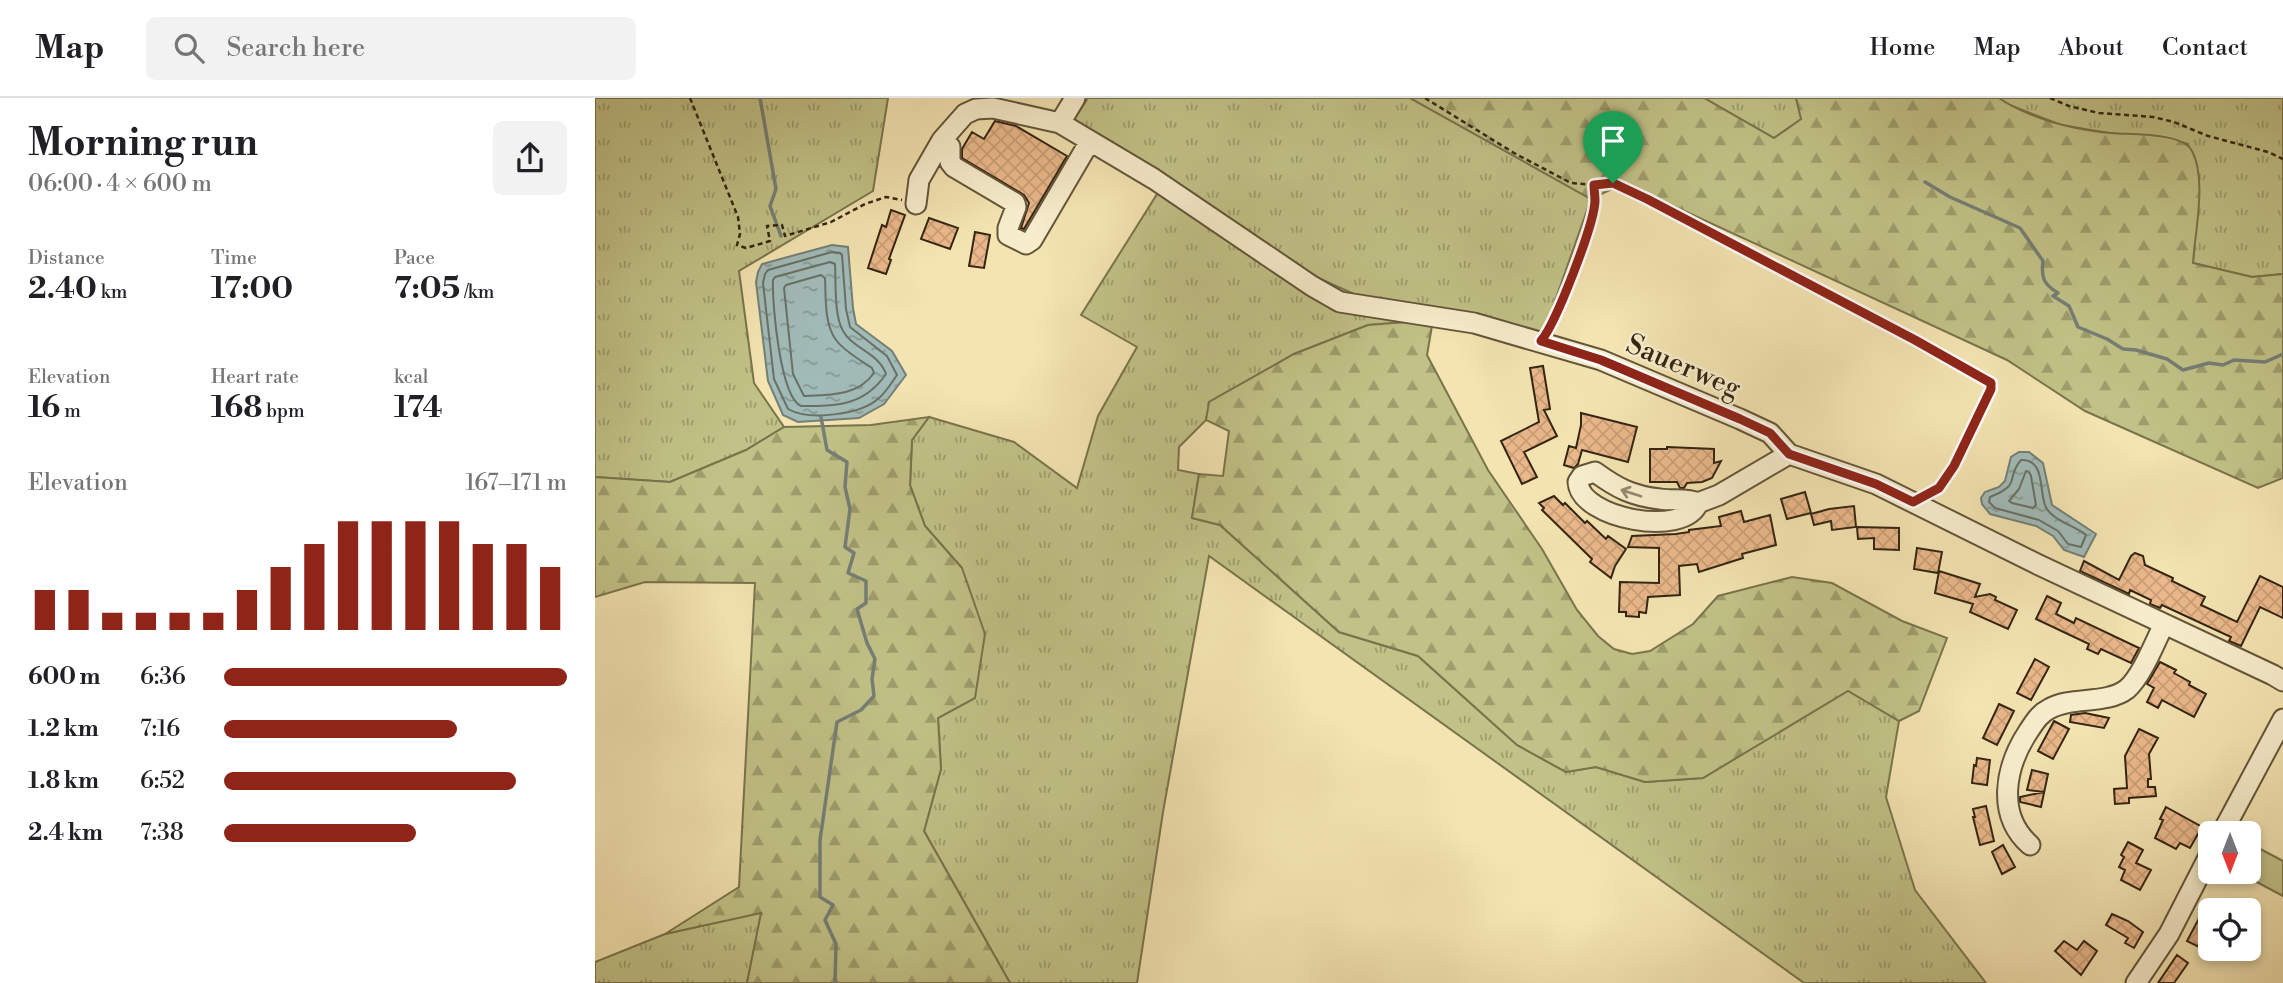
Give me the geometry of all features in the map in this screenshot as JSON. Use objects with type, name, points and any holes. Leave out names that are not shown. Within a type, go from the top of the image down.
[{"type":"street","points":[[1060,123],[1075,98]]},
{"type":"street","name":"Sauerweg","points":[[916,204],[919,180],[941,140],[965,114],[975,109],[993,108],[1060,123],[1154,179],[1340,302],[1473,323],[1601,360],[1770,433],[1789,454],[1876,484],[2283,681]]},
{"type":"street","points":[[941,140],[950,147],[950,162],[954,167],[1015,202],[1008,234],[1026,244],[1032,240],[1090,142]]},
{"type":"street","points":[[1698,503],[1696,509],[1677,518],[1642,522],[1598,507],[1581,494],[1578,482],[1582,476],[1595,472],[1614,487],[1629,493],[1698,503],[1719,495],[1789,454]]},
{"type":"street","points":[[2030,845],[2021,837],[2011,818],[2007,802],[2012,762],[2022,740],[2037,718],[2048,709],[2124,691],[2133,682],[2164,624]]},
{"type":"street","points":[[2228,821],[2283,719]]},
{"type":"street","points":[[2136,983],[2169,934],[2198,877]]},
{"type":"path","points":[[690,98],[738,217],[740,234],[737,245],[746,248],[770,241],[767,226],[782,225],[785,236],[831,222],[865,204],[886,197],[916,204]]},
{"type":"path","points":[[1425,98],[1514,153],[1571,183],[1613,183],[1647,199],[1991,383],[1991,389],[1954,466],[1939,488],[1913,502]]},
{"type":"path","points":[[2050,98],[2080,110],[2153,117],[2174,122],[2208,136],[2258,149],[2283,159]]},
{"type":"path","points":[[1541,341],[1553,323],[1584,240],[1595,203],[1594,185]]},
{"type":"green space","points":[[595,98],[888,98],[873,191],[739,271],[754,383],[784,427],[746,450],[670,482],[595,477]]},
{"type":"green space","points":[[1088,98],[1410,98],[1591,199],[1543,335],[1365,299],[1285,263],[1072,122]]},
{"type":"green space","points":[[1410,98],[1704,98],[1774,138],[1801,119],[1796,98],[1999,98],[2030,114],[2069,126],[2105,133],[2178,140],[2192,151],[2199,176],[2193,263],[2252,277],[2283,274],[2283,478],[2258,488],[2085,411],[2007,360],[1624,183],[1591,199]]},
{"type":"green space","points":[[1704,98],[1796,98],[1802,119],[1774,138]]},
{"type":"green space","points":[[1999,98],[2283,98],[2283,274],[2252,277],[2193,263],[2199,178],[2188,144],[2168,138],[2109,133],[2061,125],[2007,104]]},
{"type":"green space","points":[[1159,191],[1345,311],[1433,320],[1368,325],[1294,354],[1210,402],[1206,420],[1179,447],[1178,470],[1199,474],[1192,518],[1220,525],[1339,632],[1418,656],[1517,745],[1566,772],[1596,767],[1645,782],[1703,778],[1848,690],[1899,721],[1886,797],[1915,890],[1986,983],[1804,983],[1209,556],[1163,812],[1137,983],[1010,983],[924,831],[941,769],[938,718],[962,568],[925,526],[910,485],[912,440],[929,417],[1014,442],[1077,488],[1098,416],[1137,347],[1081,315]]},
{"type":"green space","points":[[1433,320],[1427,355],[1488,470],[1542,549],[1577,610],[1598,636],[1614,649],[1632,654],[1650,651],[1693,624],[1718,596],[1792,577],[1832,583],[1902,621],[1947,638],[1919,711],[1899,721],[1848,691],[1703,778],[1645,782],[1596,767],[1566,772],[1517,745],[1418,656],[1339,632],[1220,525],[1192,518],[1199,474],[1223,476],[1229,431],[1206,420],[1209,402],[1294,354],[1368,325]]},
{"type":"green space","points":[[929,417],[912,440],[910,485],[925,526],[962,568],[985,634],[975,698],[938,718],[941,769],[924,831],[1010,983],[747,983],[761,913],[665,934],[739,887],[755,583],[645,582],[595,597],[595,477],[670,482],[746,450],[784,427],[871,425]]},
{"type":"green space","points":[[2261,849],[2283,861],[2283,896],[2260,884]]},
{"type":"green space","points":[[762,912],[747,983],[595,983],[595,962],[665,934]]},
{"type":"water","points":[[832,245],[848,247],[856,324],[892,351],[906,375],[884,404],[859,418],[798,422],[783,415],[768,381],[756,282],[762,264]]},
{"type":"water","points":[[2019,452],[2029,452],[2043,463],[2052,505],[2096,534],[2084,557],[2064,550],[2053,536],[2036,526],[1990,514],[1982,504],[1981,498],[1985,492],[1999,487],[2005,481],[2011,457]]},
{"type":"building","points":[[995,121],[1016,126],[1067,156],[1024,229],[1021,228],[1029,203],[1024,195],[962,158],[962,149],[972,132],[984,139]]},
{"type":"building","points":[[891,210],[905,215],[886,274],[868,268],[882,225],[886,227]]},
{"type":"building","points":[[929,218],[958,228],[950,249],[921,239]]},
{"type":"building","points":[[975,232],[990,235],[984,268],[969,266]]},
{"type":"building","points":[[1543,366],[1550,409],[1544,410],[1557,436],[1524,452],[1537,477],[1522,484],[1501,441],[1539,422],[1530,368]]},
{"type":"building","points":[[1581,413],[1637,427],[1628,462],[1582,450],[1574,468],[1564,465],[1569,446],[1576,448]]},
{"type":"building","points":[[1650,449],[1714,449],[1714,463],[1721,461],[1712,478],[1687,483],[1684,488],[1680,488],[1677,482],[1650,482]]},
{"type":"building","points":[[1805,492],[1811,513],[1787,519],[1781,499]]},
{"type":"building","points":[[1554,496],[1606,539],[1608,536],[1626,549],[1611,578],[1590,562],[1592,559],[1542,510],[1544,508],[1539,503]]},
{"type":"building","points":[[1854,506],[1856,527],[1832,530],[1831,521],[1814,525],[1811,514]]},
{"type":"building","points":[[1741,511],[1744,522],[1770,515],[1776,545],[1742,554],[1743,558],[1699,572],[1697,564],[1679,566],[1680,595],[1648,597],[1646,613],[1639,612],[1639,617],[1626,616],[1626,612],[1619,612],[1620,582],[1659,583],[1659,548],[1628,547],[1632,536],[1676,534],[1721,526],[1719,517]]},
{"type":"building","points":[[1857,527],[1899,528],[1899,550],[1874,549],[1874,538],[1858,539]]},
{"type":"building","points":[[1917,548],[1942,552],[1938,573],[1914,569]]},
{"type":"building","points":[[2135,553],[2143,556],[2145,565],[2205,597],[2201,605],[2237,622],[2260,576],[2283,587],[2283,618],[2260,607],[2241,646],[2229,641],[2231,637],[2162,605],[2160,608],[2150,604],[2151,600],[2130,590],[2129,594],[2080,571],[2084,561],[2119,580]]},
{"type":"building","points":[[1939,571],[1980,584],[1975,597],[1990,594],[1996,597],[1995,600],[2017,610],[2008,629],[1970,612],[1973,604],[1935,593]]},
{"type":"building","points":[[2047,596],[2061,603],[2056,614],[2074,623],[2076,618],[2139,648],[2131,663],[2101,649],[2098,654],[2087,649],[2089,644],[2036,619]]},
{"type":"building","points":[[2035,659],[2049,667],[2031,700],[2017,693]]},
{"type":"building","points":[[2160,662],[2176,670],[2174,673],[2190,682],[2189,685],[2206,694],[2194,717],[2162,700],[2158,708],[2147,702],[2154,688],[2147,684]]},
{"type":"building","points":[[1999,704],[2014,711],[1997,745],[1983,738]]},
{"type":"building","points":[[2085,713],[2109,718],[2104,728],[2070,722],[2071,715]]},
{"type":"building","points":[[2054,721],[2069,729],[2053,759],[2038,751]]},
{"type":"building","points":[[2139,729],[2158,738],[2149,754],[2151,779],[2148,779],[2148,787],[2155,787],[2156,796],[2129,798],[2129,803],[2115,804],[2114,789],[2127,788],[2125,756]]},
{"type":"building","points":[[1977,758],[1990,760],[1987,785],[1972,783]]},
{"type":"building","points":[[2032,770],[2048,774],[2041,807],[2020,802],[2020,797],[2044,792],[2027,790]]},
{"type":"building","points":[[1986,806],[1994,841],[1980,845],[1973,809]]},
{"type":"building","points":[[2166,807],[2198,825],[2198,834],[2190,848],[2180,843],[2176,849],[2155,838],[2163,820],[2160,819]]},
{"type":"building","points":[[2128,842],[2143,850],[2136,863],[2151,870],[2140,890],[2121,880],[2125,870],[2119,867],[2124,857],[2121,855]]},
{"type":"building","points":[[2003,845],[2015,867],[2002,874],[1992,852]]},
{"type":"building","points":[[2112,914],[2143,932],[2134,948],[2125,943],[2128,938],[2106,925]]},
{"type":"building","points":[[2198,920],[2198,946],[2187,941]]},
{"type":"building","points":[[2064,941],[2077,950],[2084,941],[2097,951],[2081,975],[2055,951]]},
{"type":"building","points":[[2177,955],[2188,963],[2174,983],[2158,983]]},
{"type":"waterway","points":[[760,98],[776,189],[770,206],[781,236]]},
{"type":"waterway","points":[[1925,182],[1950,197],[2020,228],[2043,261],[2044,280],[2058,293],[2053,296],[2069,306],[2078,327],[2123,349],[2167,359],[2183,370],[2209,363],[2223,365],[2234,360],[2265,362],[2283,354]]},
{"type":"waterway","points":[[821,417],[827,450],[847,462],[845,487],[850,509],[845,547],[854,553],[848,573],[866,581],[866,603],[857,609],[867,643],[875,659],[872,679],[874,696],[861,710],[837,722],[820,840],[820,897],[833,905],[825,920],[836,944],[835,983]]},
{"type":"route","points":[[1613,183],[1915,340],[1991,383],[1991,389],[1954,466],[1939,488],[1913,502],[1876,484],[1789,454],[1770,433],[1740,419],[1601,360],[1541,341],[1553,323],[1584,240],[1595,203],[1594,185],[1613,183]]}]
